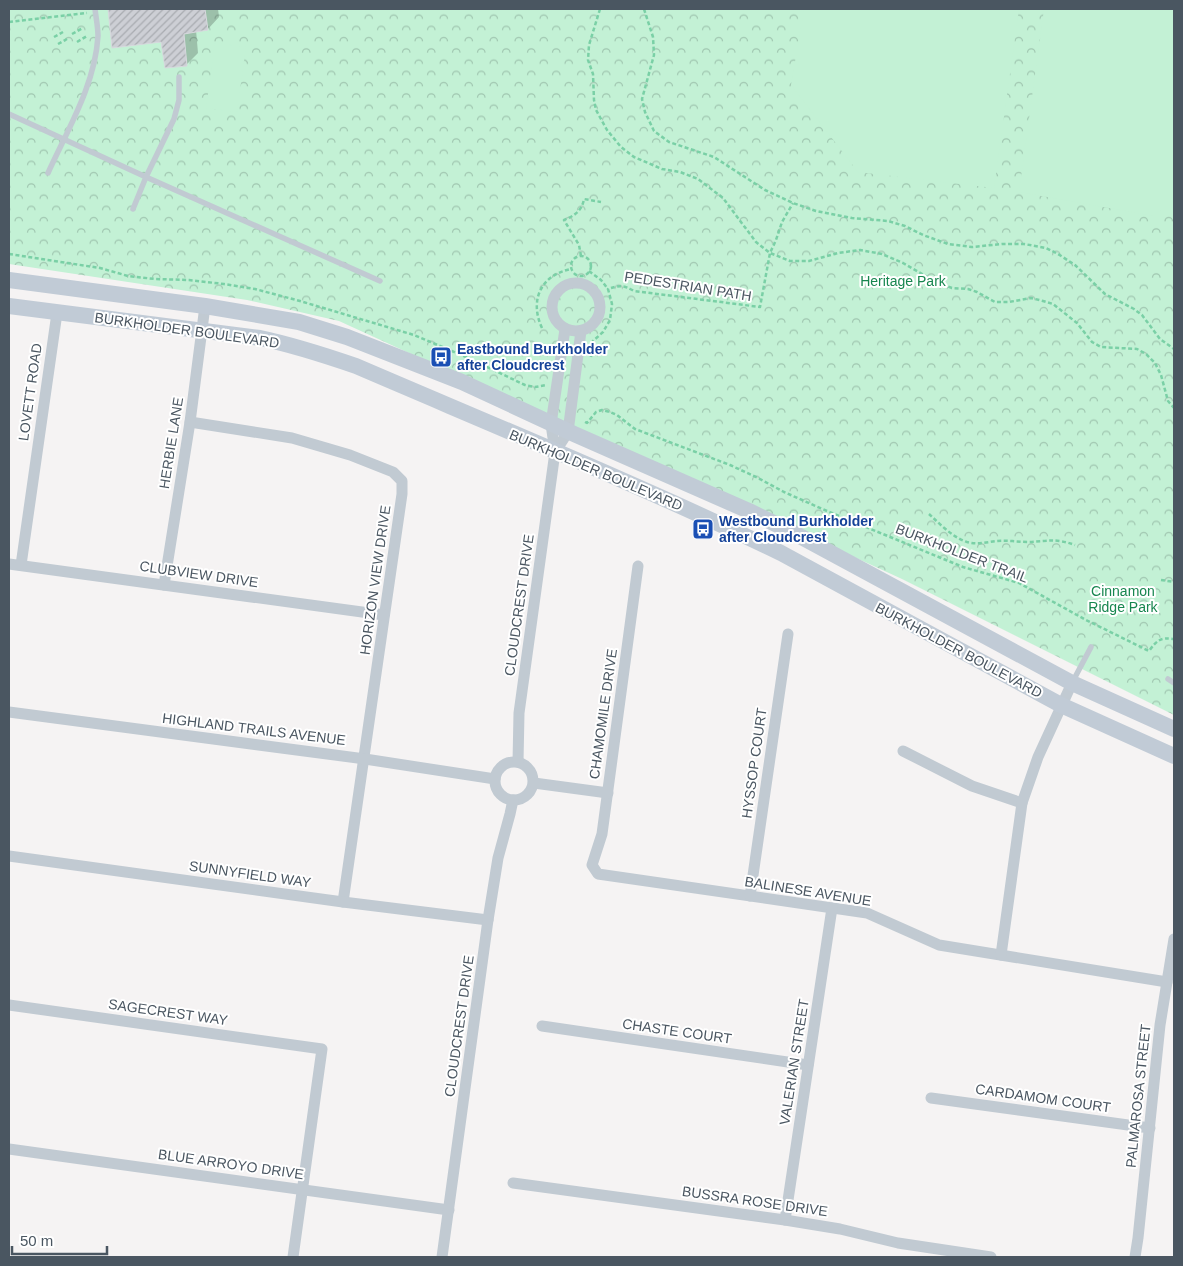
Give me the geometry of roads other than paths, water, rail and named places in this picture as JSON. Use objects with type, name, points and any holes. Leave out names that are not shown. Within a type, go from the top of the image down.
[{"type":"main road","name":"BURKHOLDER BOULEVARD","points":[[9,280],[205,306],[299,322],[347,337],[462,382],[568,432],[794,532],[1072,683],[1174,728]]},
{"type":"main road","name":"BURKHOLDER BOULEVARD","points":[[9,306],[260,338],[292,345],[356,366],[726,527],[781,553],[1061,705],[1174,756]]},
{"type":"street","points":[[581,283],[593,290],[600,302],[598,317],[588,328],[581,331],[565,329],[559,325],[552,313],[551,305],[553,298],[556,292],[567,284],[581,283]]},
{"type":"street","name":"HERBIE LANE","points":[[164,585],[190,422],[205,306]]},
{"type":"street","name":"LOVETT ROAD","points":[[22,565],[56,312]]},
{"type":"street","name":"CLOUDCREST DRIVE","points":[[518,762],[519,713],[555,452],[551,424],[565,329]]},
{"type":"street","name":"CLOUDCREST DRIVE","points":[[555,452],[568,432],[581,331]]},
{"type":"street","name":"HORIZON VIEW DRIVE","points":[[190,422],[292,438],[350,455],[393,472],[402,482],[402,494],[365,759],[343,902]]},
{"type":"street","name":"CLUBVIEW DRIVE","points":[[9,564],[384,615]]},
{"type":"street","name":"CHAMOMILE DRIVE","points":[[592,865],[602,834],[638,566]]},
{"type":"street","name":"HYSSOP COURT","points":[[750,896],[788,634]]},
{"type":"street","points":[[1001,955],[1022,803],[1038,757],[1072,683]]},
{"type":"street","name":"HIGHLAND TRAILS AVENUE","points":[[9,712],[365,759],[495,779]]},
{"type":"street","points":[[903,751],[972,786],[1022,803]]},
{"type":"street","points":[[510,762],[518,762],[530,769],[534,783],[530,792],[523,798],[513,800],[506,798],[500,793],[495,779],[498,771],[503,766],[510,762]]},
{"type":"street","points":[[534,783],[608,793]]},
{"type":"street","name":"CLOUDCREST DRIVE","points":[[442,1257],[488,920],[498,858],[513,800]]},
{"type":"street","name":"SUNNYFIELD WAY","points":[[9,856],[488,920]]},
{"type":"street","name":"BALINESE AVENUE","points":[[592,865],[598,874],[867,913],[939,944],[1167,982]]},
{"type":"street","name":"VALERIAN STREET","points":[[785,1220],[832,908]]},
{"type":"street","name":"PALMAROSA STREET","points":[[1135,1257],[1160,1025],[1174,939]]},
{"type":"street","name":"SAGECREST WAY","points":[[9,1005],[322,1049],[302,1190]]},
{"type":"street","name":"CHASTE COURT","points":[[542,1026],[808,1065]]},
{"type":"street","name":"CARDAMOM COURT","points":[[932,1098],[1150,1128]]},
{"type":"street","name":"BLUE ARROYO DRIVE","points":[[9,1149],[449,1210]]},
{"type":"street","name":"BUSSRA ROSE DRIVE","points":[[512,1183],[785,1220],[840,1229],[898,1243],[992,1257]]},
{"type":"street","points":[[293,1257],[302,1190]]},
{"type":"lane","points":[[48,173],[86,93],[94,63],[98,34],[95,10]]},
{"type":"lane","points":[[133,209],[174,119],[179,100],[179,77]]},
{"type":"lane","points":[[9,114],[380,281]]},
{"type":"lane","points":[[1072,683],[1091,647]]},
{"type":"lane","points":[[1168,680],[1174,683]]},
{"type":"place","name":"Eastbound Burkholder after Cloudcrest","points":[[441,357]]},
{"type":"place","name":"Westbound Burkholder after Cloudcrest","points":[[703,529]]},
{"type":"park label","name":"Heritage Park","points":[[903,281]]},
{"type":"park label","name":"Cinnamon Ridge Park","points":[[1123,600]]}]
